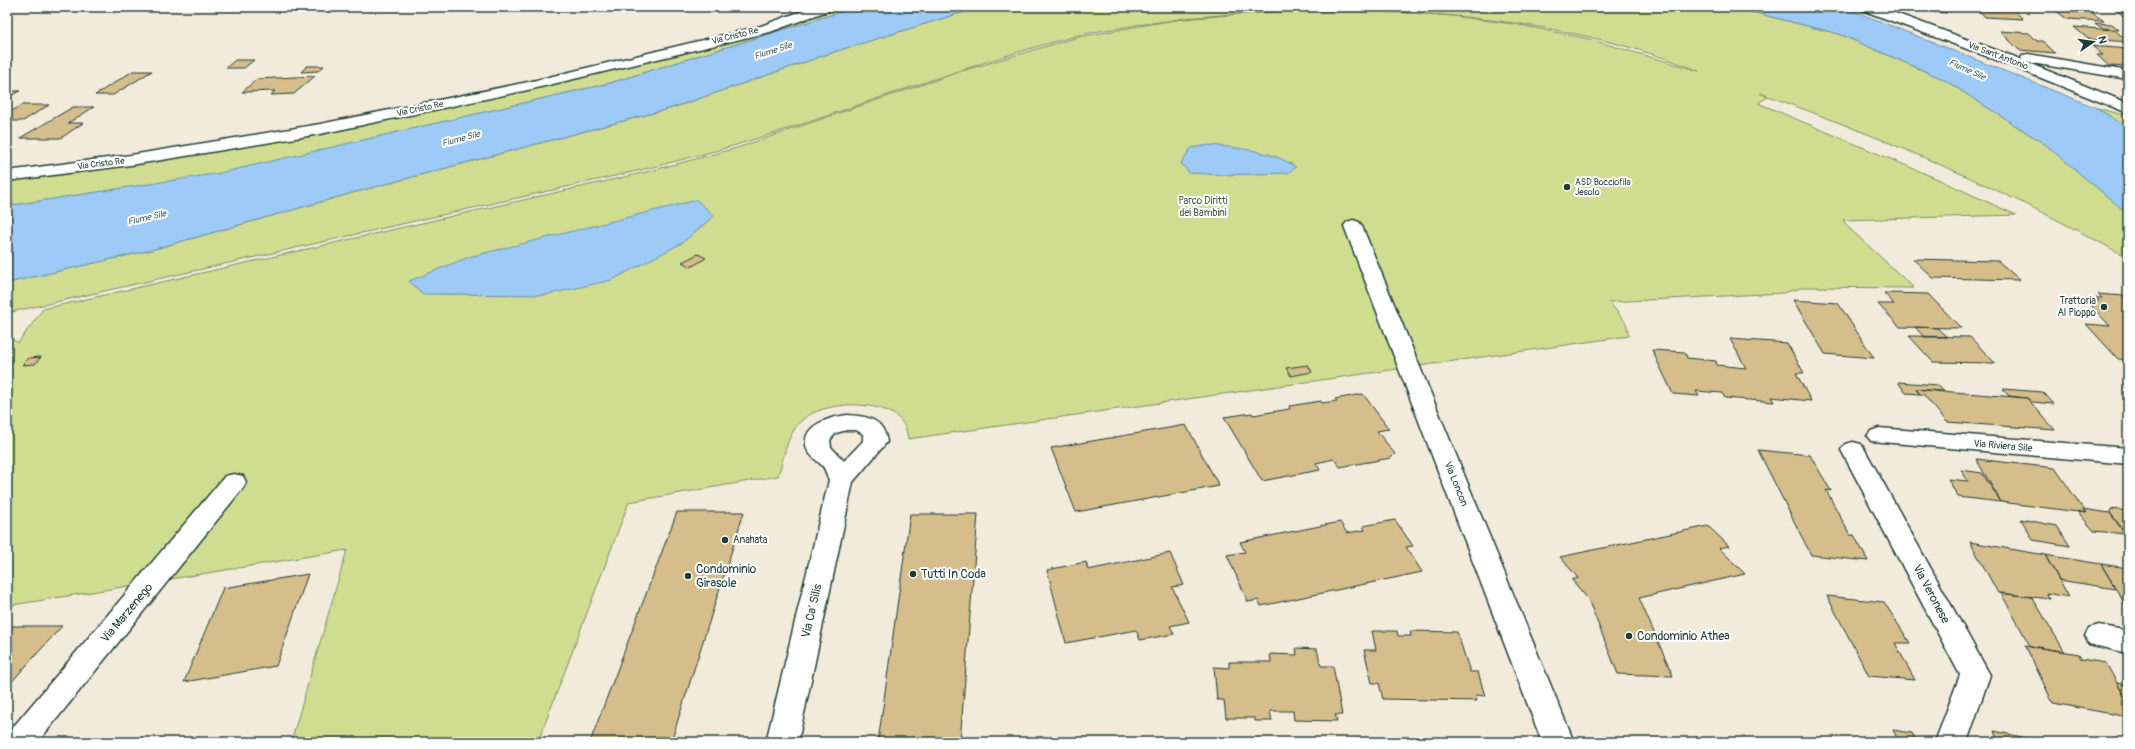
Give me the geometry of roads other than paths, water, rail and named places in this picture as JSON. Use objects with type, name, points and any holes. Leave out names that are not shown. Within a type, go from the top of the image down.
[{"type":"street","name":"Via Cristo Re","points":[[7,176],[131,160],[320,129],[528,86],[700,45],[764,29],[825,7]]},
{"type":"street","name":"Via Sant'Antonio","points":[[1867,7],[2124,104]]},
{"type":"street","points":[[2000,56],[2008,55],[2022,57],[2128,75]]},
{"type":"street","name":"Via Loncon","points":[[1353,226],[1558,742]]},
{"type":"street","name":"Via Riviera Sile","points":[[1879,436],[2128,456]]},
{"type":"street","name":"Via Veronese","points":[[1853,450],[1975,675],[1951,742]]},
{"type":"street","name":"Via Ca' Silis","points":[[782,742],[841,480]]},
{"type":"street","name":"Via Marzenego","points":[[19,742],[234,482]]},
{"type":"street","points":[[2099,636],[2128,642]]},
{"type":"water","name":"Fiume Sile","points":[[857,7],[980,7],[837,51],[672,108],[356,192],[151,250],[7,283],[7,206],[220,173],[610,83]]},
{"type":"water","name":"Fiume Sile","points":[[1732,7],[1844,7],[2097,108],[2128,128],[2128,214],[2046,145],[1943,79],[1839,34]]},
{"type":"water","points":[[1209,145],[1265,153],[1286,161],[1296,167],[1288,173],[1224,175],[1189,173],[1181,163],[1191,148]]},
{"type":"water","points":[[697,200],[714,216],[682,243],[612,280],[545,295],[423,294],[409,281],[469,257]]},
{"type":"place","name":"ASD Bocciofila Jesolo","points":[[1567,187]]},
{"type":"place","name":"Trattoria Al Pioppo","points":[[2104,307]]},
{"type":"place","name":"Anahata","points":[[725,540]]},
{"type":"place","name":"Tutti In Coda","points":[[913,574]]},
{"type":"place","name":"Condominio Girasole","points":[[688,576]]},
{"type":"place","name":"Condominio Athea","points":[[1629,636]]},
{"type":"park label","name":"Parco Diritti dei Bambini","points":[[1203,206]]}]
